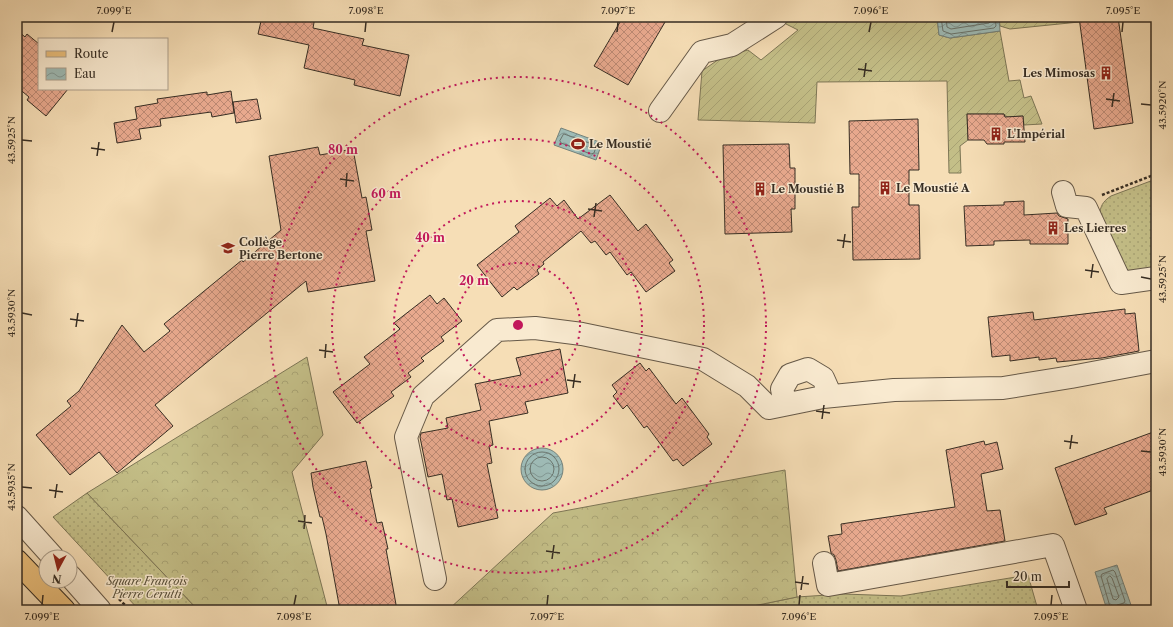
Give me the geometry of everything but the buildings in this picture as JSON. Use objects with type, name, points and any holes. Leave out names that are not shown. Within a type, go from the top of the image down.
[{"type":"main road","points":[[17,561],[64,610]]},
{"type":"street","points":[[660,111],[702,52],[732,46],[776,17]]},
{"type":"street","points":[[1063,192],[1067,206],[1086,208],[1121,283],[1156,278]]},
{"type":"street","points":[[434,579],[406,437],[423,396],[497,330],[535,328],[582,334],[703,359],[747,386],[769,408],[831,396],[894,390],[1003,388],[1156,361]]},
{"type":"street","points":[[785,404],[782,389],[790,375],[808,369],[822,378],[831,396]]},
{"type":"street","points":[[17,517],[46,549]]},
{"type":"street","points":[[824,563],[828,585],[1053,545],[1076,610]]},
{"type":"street","points":[[78,585],[100,610]]},
{"type":"path","points":[[1086,208],[1097,197],[1156,174]]},
{"type":"green space","points":[[788,17],[937,17],[939,35],[950,38],[1000,31],[1009,81],[1020,80],[1024,98],[1031,96],[1042,124],[1024,125],[1023,116],[1008,117],[1004,114],[967,114],[968,140],[960,146],[961,173],[949,173],[947,81],[817,82],[815,123],[698,120],[702,71],[722,57],[748,50],[761,60],[798,30],[784,23]]},
{"type":"green space","points":[[999,17],[1079,17],[1079,22],[1010,29],[1000,26]]},
{"type":"green space","points":[[1156,179],[1156,269],[1128,274],[1100,212],[1101,207],[1111,196]]},
{"type":"green space","points":[[307,357],[323,435],[292,472],[328,610],[198,610],[87,493]]},
{"type":"green space","points":[[785,470],[797,597],[734,610],[448,610],[553,513]]},
{"type":"green space","name":"Square François Pierre Cerutti","points":[[87,493],[198,610],[139,610],[53,517]]},
{"type":"green space","points":[[1028,575],[1038,610],[734,610],[797,597],[843,594],[901,596]]},
{"type":"water","points":[[937,17],[999,17],[1000,31],[950,38],[939,35]]},
{"type":"water","name":"Le Moustié","points":[[561,128],[602,143],[596,160],[554,145]]},
{"type":"water","points":[[542,448],[557,454],[563,469],[557,484],[542,490],[527,484],[521,469],[527,454]]},
{"type":"water","points":[[1117,565],[1131,605],[1114,610],[1107,610],[1095,572]]},
{"type":"place","name":"Les Mimosas","points":[[1106,73]]},
{"type":"place","name":"L'Impérial","points":[[996,134]]},
{"type":"place","name":"Le Moustié","points":[[578,144]]},
{"type":"place","name":"Le Moustié A","points":[[885,188]]},
{"type":"place","name":"Le Moustié B","points":[[760,189]]},
{"type":"place","name":"Les Lierres","points":[[1053,228]]},
{"type":"place","name":"Collège Pierre Bertone","points":[[228,248]]}]
